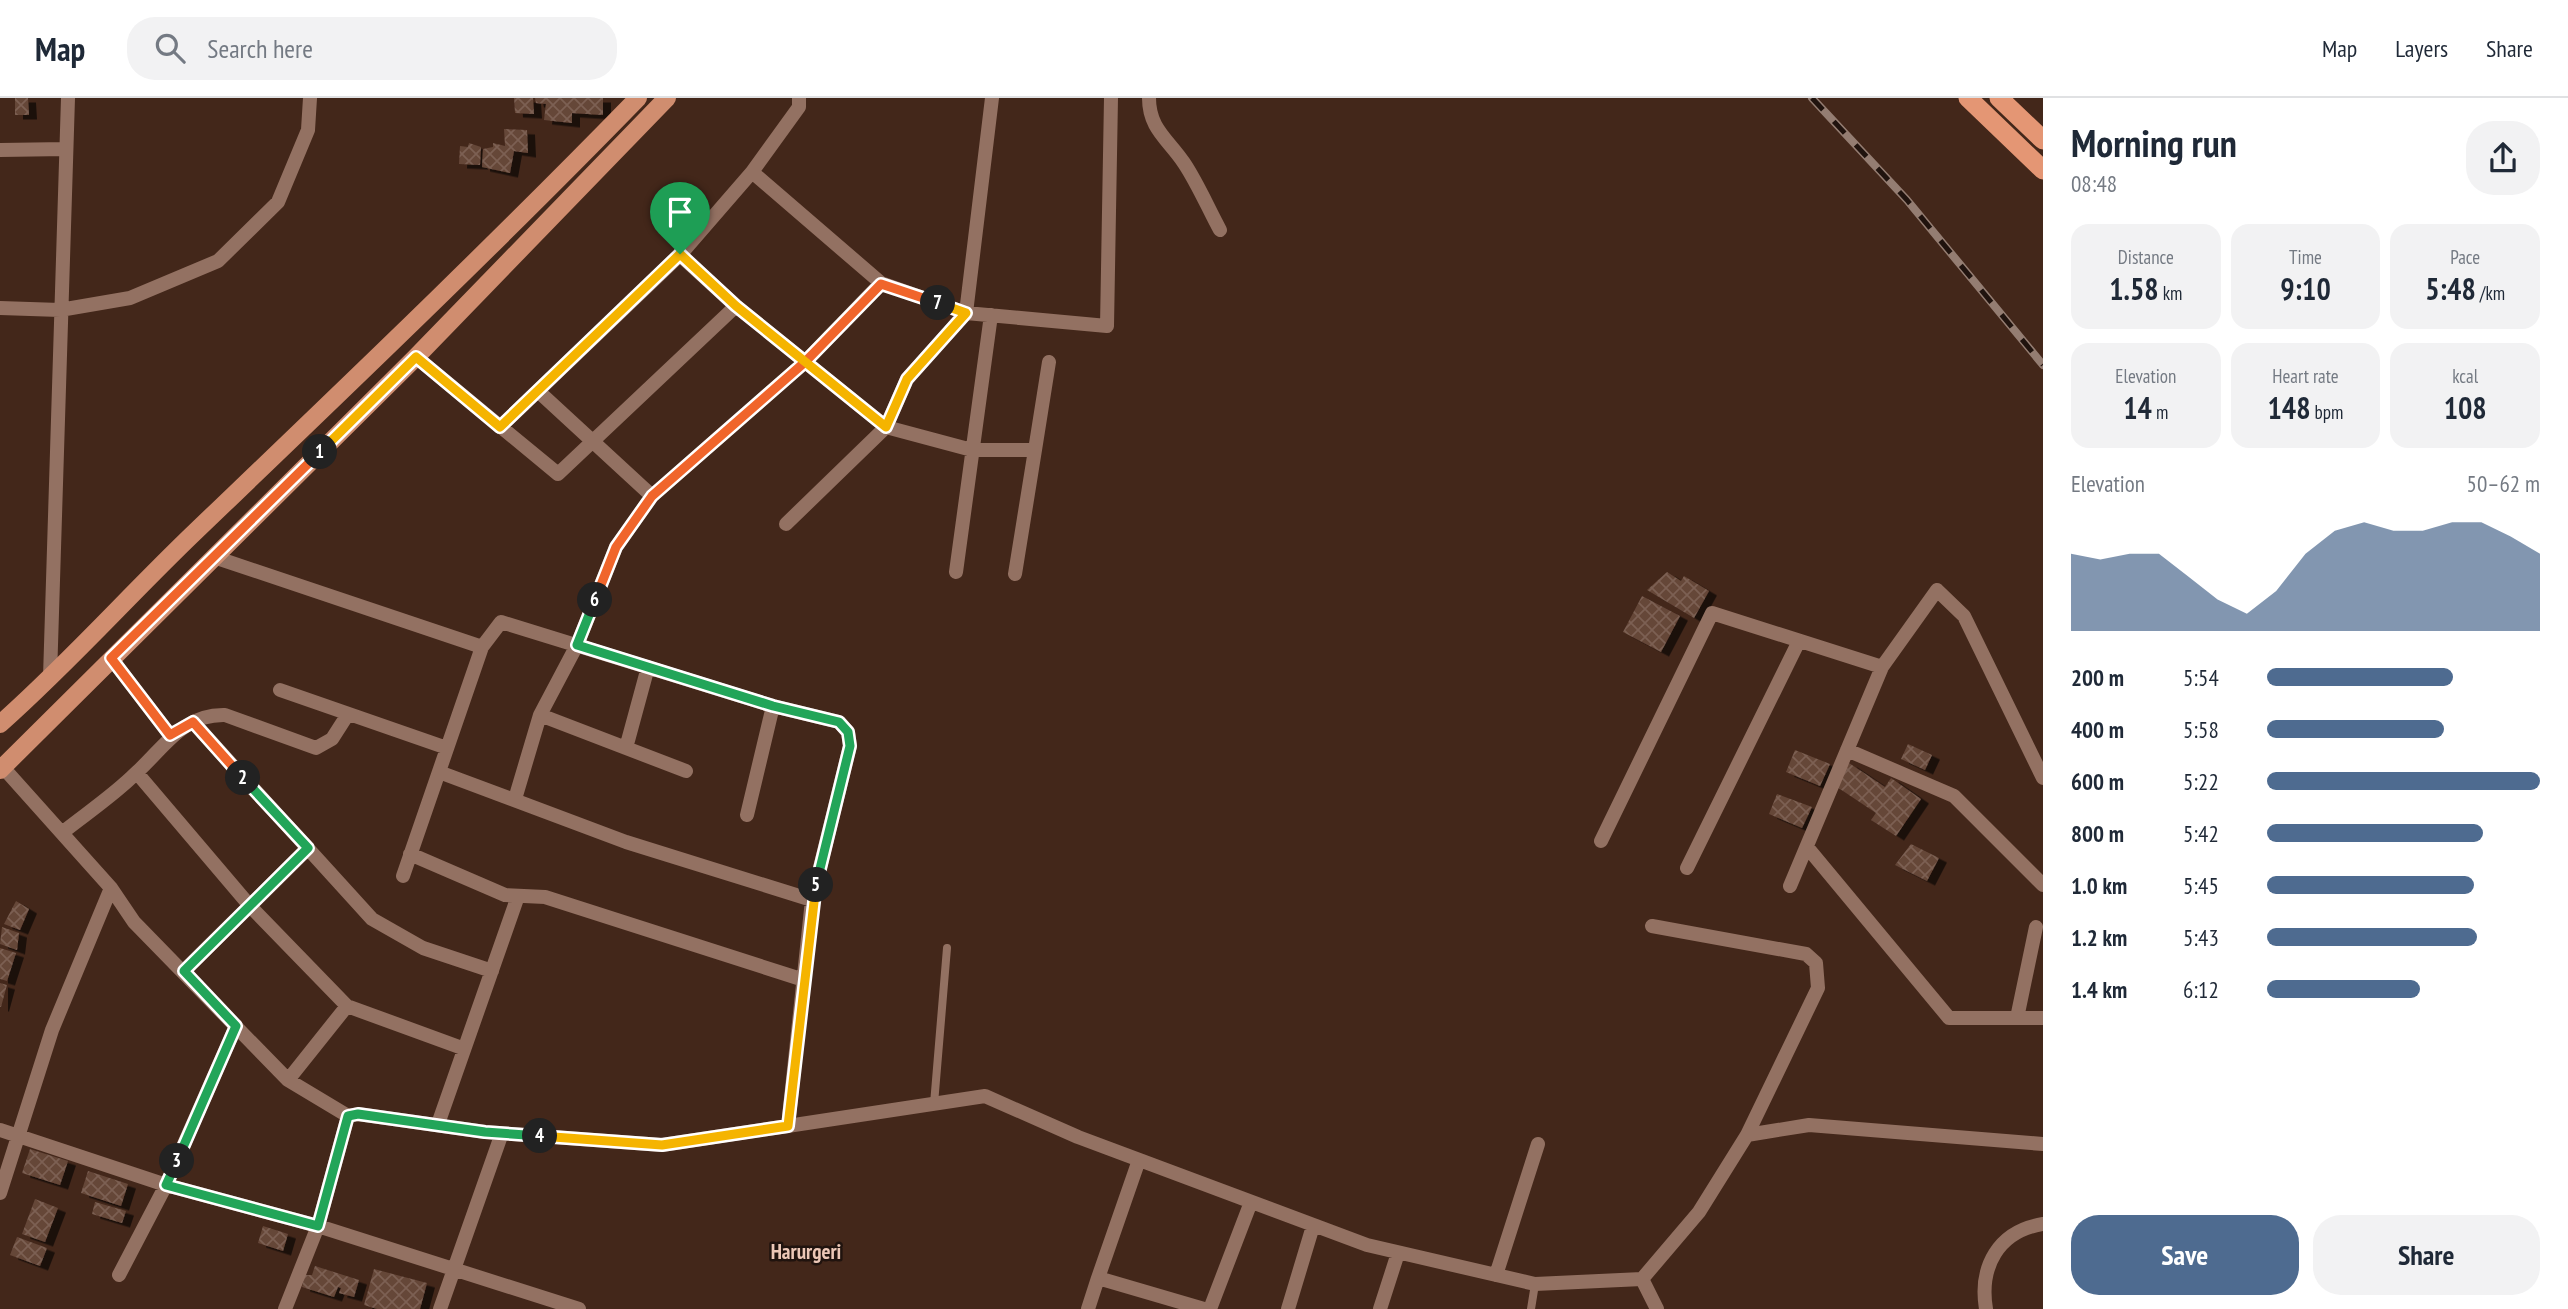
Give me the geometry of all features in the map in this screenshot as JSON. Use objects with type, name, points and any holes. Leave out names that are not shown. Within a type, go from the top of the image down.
[{"type":"highway","points":[[1968,98],[2043,170]]},
{"type":"highway","points":[[1999,98],[2043,140]]},
{"type":"main road","points":[[2,718],[50,677],[137,587],[500,240],[638,98]]},
{"type":"main road","points":[[1,767],[416,357],[667,98]]},
{"type":"street","points":[[50,677],[68,98]]},
{"type":"street","points":[[0,309],[60,310],[130,298],[218,261],[278,202],[308,130],[310,98]]},
{"type":"street","points":[[500,427],[680,254],[752,172],[799,107],[799,98]]},
{"type":"street","points":[[786,524],[886,427],[907,379],[966,313],[992,98]]},
{"type":"street","points":[[752,172],[881,284],[966,313],[1107,326],[1111,98]]},
{"type":"street","points":[[1149,98],[1151,120],[1156,130],[1184,162],[1220,230]]},
{"type":"street","points":[[0,150],[66,149]]},
{"type":"street","points":[[680,254],[736,306],[886,427],[972,450],[1035,450]]},
{"type":"street","points":[[514,799],[540,715],[577,645],[616,547],[652,496],[805,362],[881,284]]},
{"type":"street","points":[[416,357],[558,474],[736,306]]},
{"type":"street","points":[[956,572],[991,315]]},
{"type":"street","points":[[1014,574],[1049,362]]},
{"type":"street","points":[[538,391],[652,496]]},
{"type":"street","points":[[214,557],[482,647]]},
{"type":"street","points":[[1790,886],[1882,667],[1937,590],[1964,615],[2043,778]]},
{"type":"street","points":[[1601,841],[1712,612],[1882,667]]},
{"type":"street","points":[[402,876],[482,647],[501,622],[773,706],[839,722],[848,732],[850,746],[813,900],[788,1126]]},
{"type":"street","points":[[1687,868],[1798,641]]},
{"type":"street","points":[[111,658],[170,735]]},
{"type":"street","points":[[626,748],[648,667]]},
{"type":"street","points":[[280,690],[447,748]]},
{"type":"street","points":[[747,815],[773,706]]},
{"type":"street","points":[[63,832],[136,773],[170,735],[193,722],[214,715],[225,715],[316,748],[332,739],[348,714]]},
{"type":"street","points":[[540,715],[686,771]]},
{"type":"street","points":[[193,722],[372,919],[423,948],[492,971]]},
{"type":"street","points":[[1847,750],[1954,796],[2043,885]]},
{"type":"street","points":[[1,767],[63,832],[111,888],[134,922],[288,1080],[348,1116],[358,1114],[502,1133],[662,1145],[985,1096],[1139,1160],[1367,1245],[1535,1284],[1642,1279],[1699,1212],[1747,1135],[1818,988],[1816,963],[1806,954],[1652,926]]},
{"type":"street","points":[[439,772],[626,842],[813,900]]},
{"type":"street","points":[[136,773],[250,906],[347,1006],[462,1048]]},
{"type":"street","points":[[1807,847],[1949,1017],[2043,1018]]},
{"type":"street","points":[[184,971],[308,848]]},
{"type":"street","points":[[410,854],[505,895],[545,897],[804,980]]},
{"type":"street","points":[[0,1193],[52,1030],[111,888]]},
{"type":"street","points":[[438,1124],[462,1048],[519,896]]},
{"type":"street","points":[[2017,1018],[2036,927]]},
{"type":"street","points":[[288,1080],[347,1006]]},
{"type":"street","points":[[119,1275],[166,1185],[236,1026]]},
{"type":"street","points":[[285,1309],[318,1226],[348,1116]]},
{"type":"street","points":[[1747,1135],[1809,1125],[2043,1143]]},
{"type":"street","points":[[0,1130],[166,1185],[318,1226],[452,1271],[579,1309]]},
{"type":"street","points":[[440,1309],[502,1133]]},
{"type":"street","points":[[1496,1275],[1538,1144]]},
{"type":"street","points":[[1088,1309],[1139,1160]]},
{"type":"street","points":[[1210,1309],[1251,1202]]},
{"type":"street","points":[[1986,1309],[1983,1290],[1986,1268],[1997,1247],[2015,1233],[2043,1224]]},
{"type":"street","points":[[1287,1309],[1313,1226]]},
{"type":"street","points":[[1380,1309],[1398,1253]]},
{"type":"street","points":[[1098,1278],[1204,1309]]},
{"type":"street","points":[[1642,1279],[1657,1309]]},
{"type":"lane","points":[[934,1104],[947,948]]},
{"type":"lane","points":[[1531,1309],[1535,1284]]},
{"type":"building","points":[[15,98],[28,98],[29,115],[15,115]]},
{"type":"building","points":[[514,98],[533,98],[534,114],[515,113]]},
{"type":"building","points":[[535,98],[603,98],[603,115],[572,113],[572,123],[544,120],[546,104],[536,103]]},
{"type":"building","points":[[504,129],[527,130],[528,153],[514,151],[510,173],[482,167],[483,149],[493,147],[493,143],[505,146]]},
{"type":"building","points":[[469,143],[481,147],[480,165],[459,164],[460,146],[468,147]]},
{"type":"building","points":[[1667,572],[1681,581],[1684,576],[1709,591],[1694,618],[1647,590]]},
{"type":"building","points":[[1642,596],[1680,616],[1661,652],[1623,632]]},
{"type":"building","points":[[1908,744],[1932,755],[1925,770],[1901,759]]},
{"type":"building","points":[[1795,750],[1830,764],[1820,786],[1786,772]]},
{"type":"building","points":[[1849,763],[1885,787],[1891,778],[1921,799],[1896,836],[1871,820],[1876,813],[1834,785]]},
{"type":"building","points":[[1777,794],[1812,807],[1802,828],[1769,814]]},
{"type":"building","points":[[1911,844],[1939,858],[1927,881],[1895,865]]},
{"type":"building","points":[[16,901],[29,909],[20,930],[4,924]]},
{"type":"building","points":[[2,927],[19,933],[17,950],[0,944]]},
{"type":"building","points":[[0,948],[16,953],[7,981],[0,979]]},
{"type":"building","points":[[0,983],[7,985],[1,1007],[0,1007]]},
{"type":"building","points":[[30,1149],[68,1161],[60,1185],[22,1173]]},
{"type":"building","points":[[88,1171],[128,1184],[121,1206],[81,1193]]},
{"type":"building","points":[[35,1199],[58,1208],[45,1242],[22,1234]]},
{"type":"building","points":[[95,1202],[126,1211],[122,1223],[92,1214]]},
{"type":"building","points":[[263,1226],[288,1234],[283,1251],[258,1243]]},
{"type":"building","points":[[17,1237],[47,1248],[40,1266],[10,1255]]},
{"type":"building","points":[[315,1266],[359,1280],[354,1297],[339,1293],[341,1288],[338,1287],[334,1297],[302,1287],[305,1275],[312,1275]]},
{"type":"building","points":[[374,1269],[427,1283],[420,1309],[377,1309],[364,1305]]},
{"type":"railway","points":[[1812,98],[1907,200],[2043,365]]},
{"type":"district","name":"Harurgeri","points":[[806,1252]]},
{"type":"route","points":[[680,254],[500,427],[416,357],[111,658],[170,735],[193,722],[308,848],[184,971],[236,1026],[166,1185],[318,1226],[348,1116],[358,1114],[485,1132],[662,1145],[788,1126],[813,900],[850,746],[848,732],[839,722],[773,706],[577,645],[620,539],[652,496],[805,362],[881,284],[966,313],[907,379],[886,427],[805,362],[736,306],[680,254]]}]
